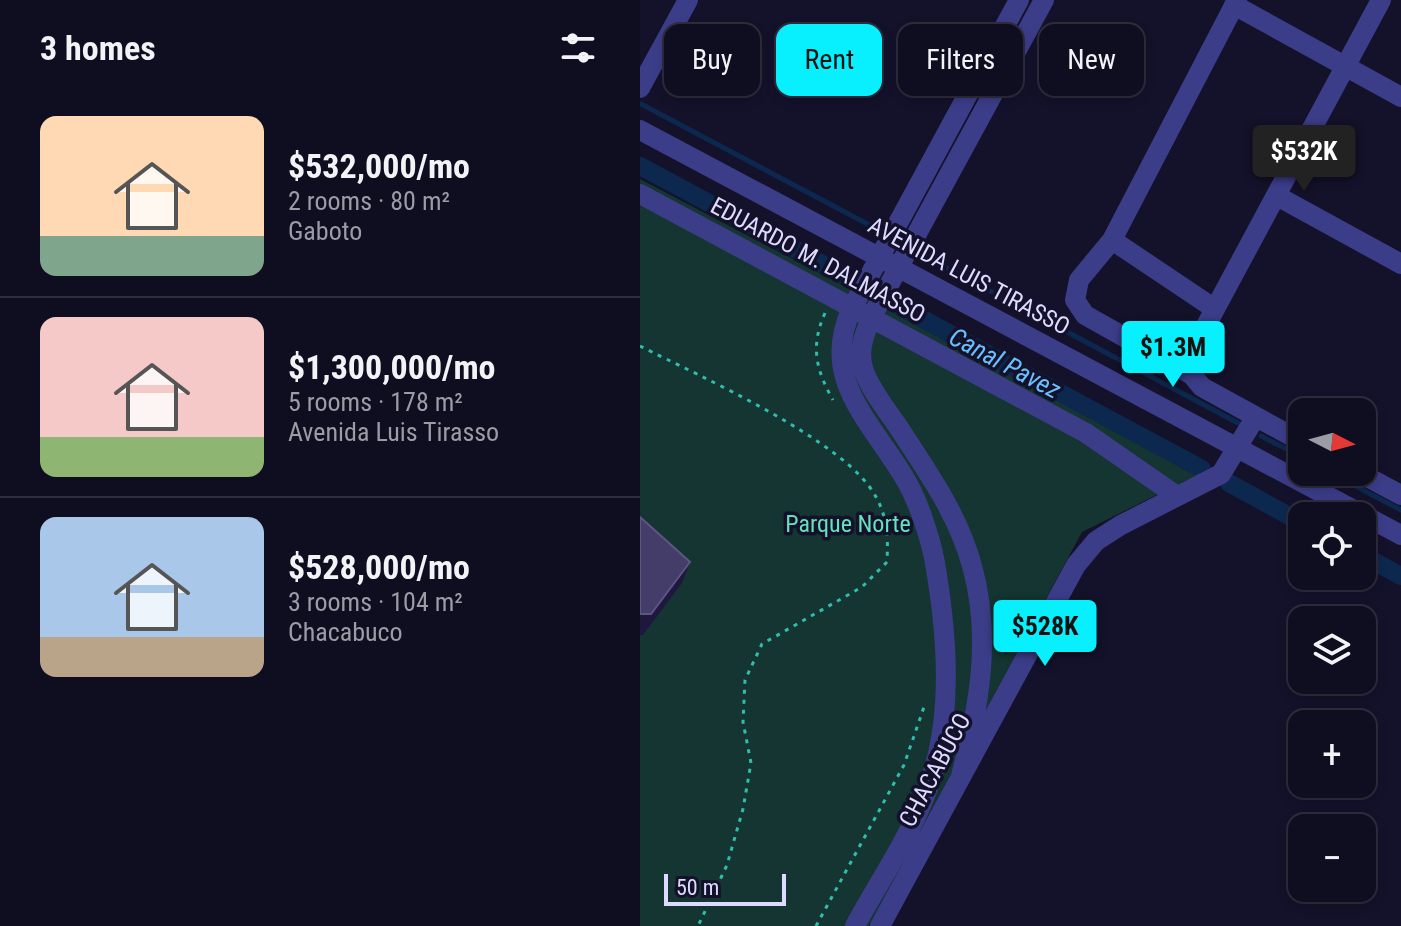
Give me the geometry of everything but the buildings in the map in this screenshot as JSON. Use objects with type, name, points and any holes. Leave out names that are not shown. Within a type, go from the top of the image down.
[{"type":"street","points":[[640,88],[688,0]]},
{"type":"street","name":"CHACABUCO","points":[[855,926],[925,796],[935,767],[945,676],[945,640],[934,559],[906,480],[848,391],[840,342],[852,308],[1019,0]]},
{"type":"street","points":[[961,776],[981,695],[981,624],[973,569],[957,520],[863,370],[861,352],[871,318],[1044,0]]},
{"type":"street","points":[[1192,375],[1194,348],[1381,0]]},
{"type":"street","points":[[1215,309],[1112,240],[1236,3],[1401,97]]},
{"type":"street","name":"AVENIDA LUIS TIRASSO","points":[[640,130],[1401,535]]},
{"type":"street","name":"EDUARDO M. DALMASSO","points":[[640,194],[1086,433],[1177,496]]},
{"type":"street","points":[[1277,196],[1401,264]]},
{"type":"street","name":"AVENIDA LUIS TIRASSO","points":[[1112,240],[1079,280],[1075,300],[1085,315],[1192,375],[1202,387],[1288,435]]},
{"type":"street","name":"CHACABUCO","points":[[880,926],[1076,565],[1108,533],[1221,474],[1255,418]]},
{"type":"street","points":[[1376,482],[1401,495]]},
{"type":"path","points":[[832,297],[819,326],[815,363],[838,409]]},
{"type":"path","points":[[640,346],[782,422],[852,467],[875,494],[889,531],[887,562],[862,587],[762,644],[756,656],[745,680],[743,722],[751,763],[743,809],[727,865],[698,926]]},
{"type":"path","points":[[816,926],[904,765],[915,739],[927,693]]},
{"type":"green space","name":"Parque Norte","points":[[640,179],[1201,473],[1082,532],[869,926],[640,926]]},
{"type":"waterway","points":[[641,104],[875,228]]},
{"type":"waterway","name":"Canal Pavez","points":[[640,166],[856,282]]},
{"type":"waterway","points":[[921,254],[1238,423]]},
{"type":"waterway","name":"Canal Pavez","points":[[891,302],[1202,469]]},
{"type":"waterway","points":[[1261,436],[1288,450]]},
{"type":"waterway","name":"Canal Pavez","points":[[1229,483],[1288,515]]},
{"type":"waterway","points":[[1356,486],[1401,510]]},
{"type":"waterway","name":"Canal Pavez","points":[[1376,563],[1401,576]]}]
